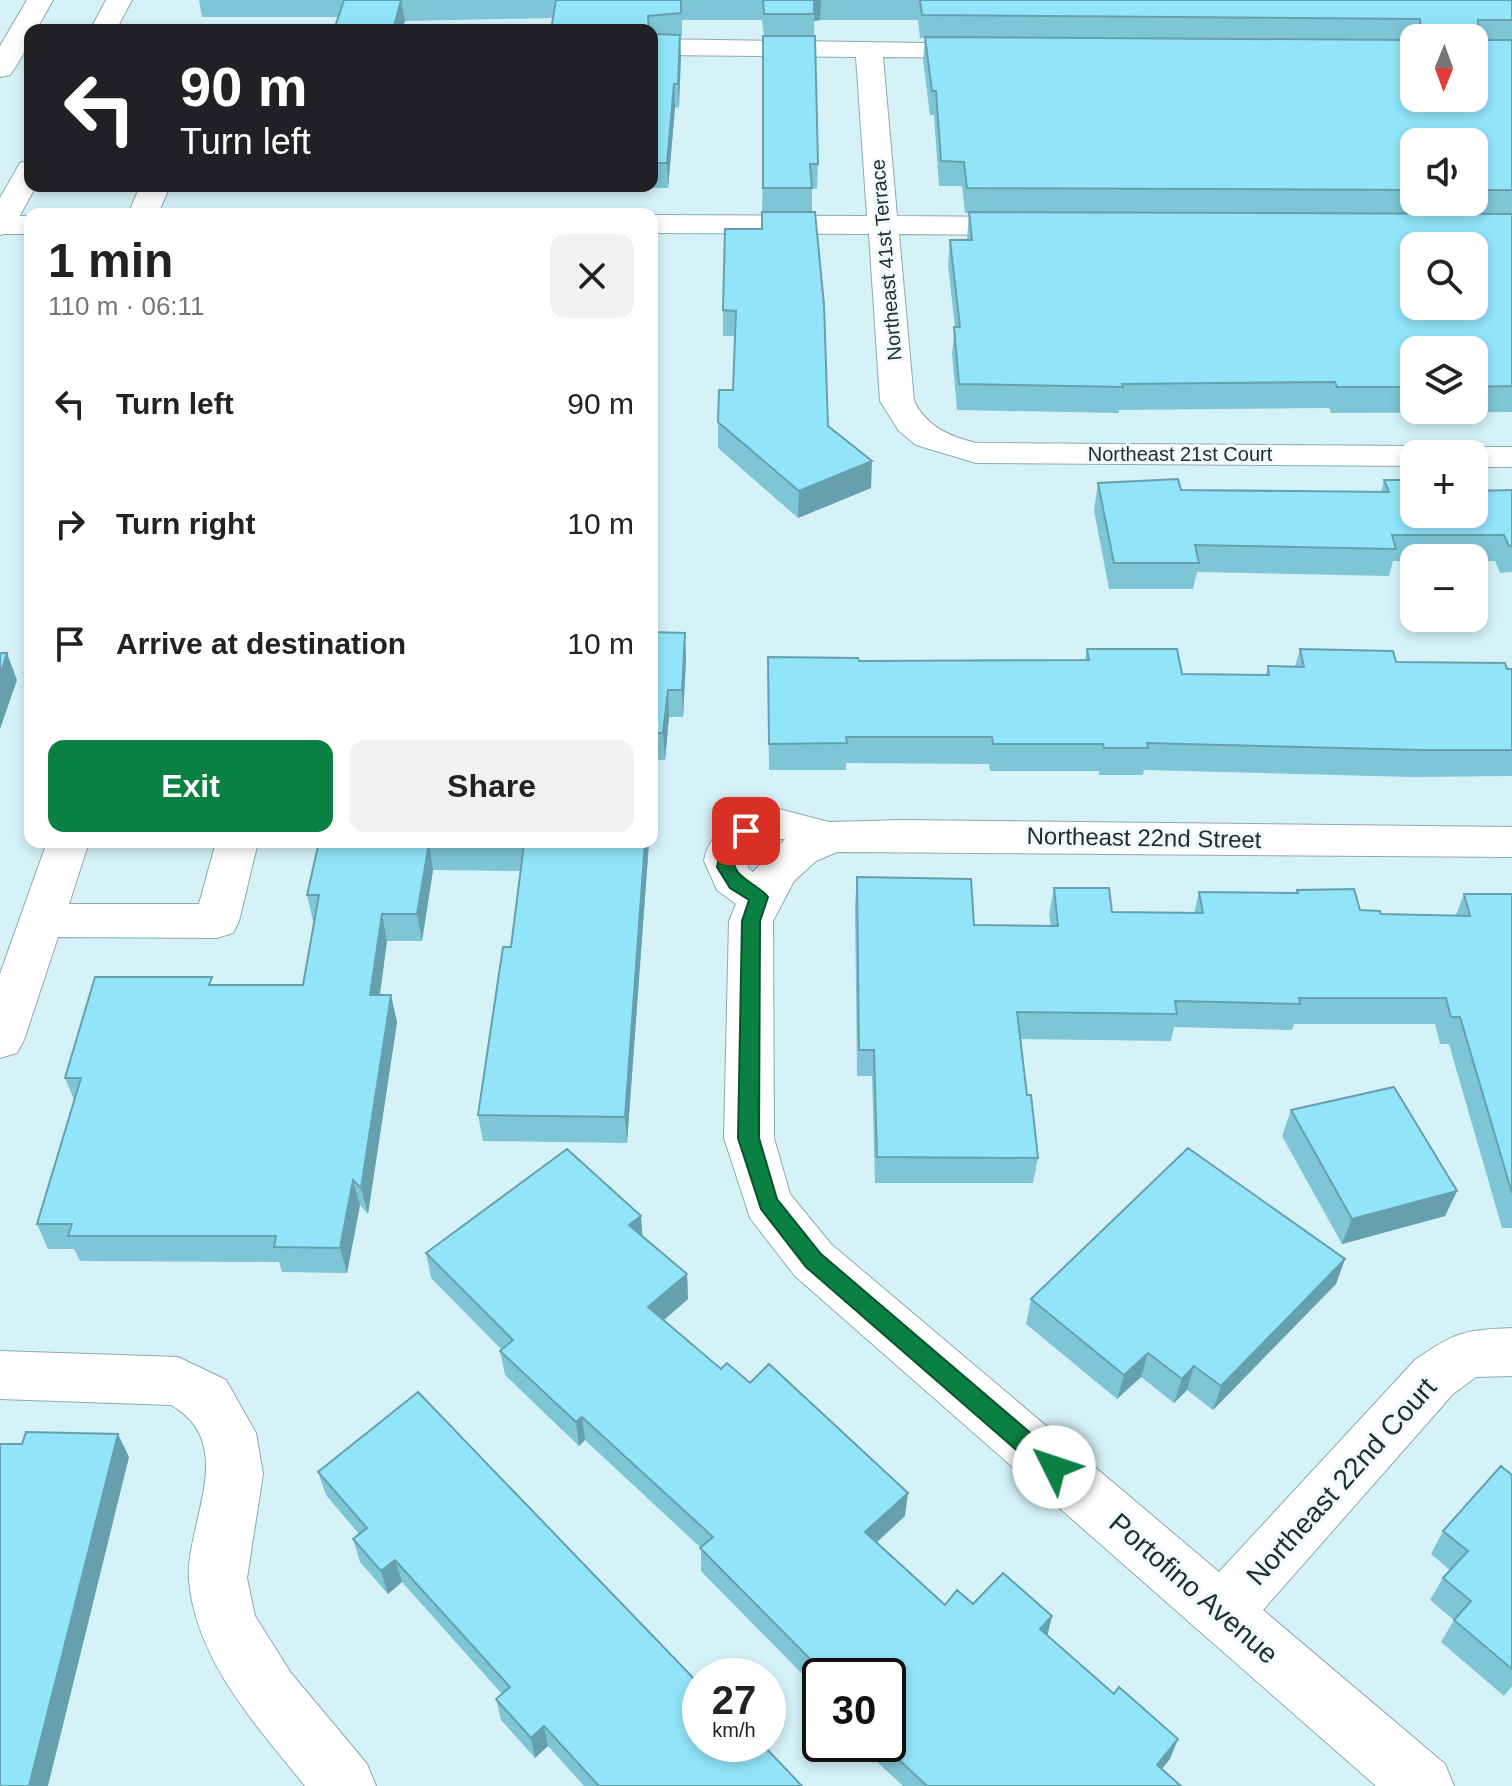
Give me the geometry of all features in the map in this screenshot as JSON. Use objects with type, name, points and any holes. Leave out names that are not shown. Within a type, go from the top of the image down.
[{"type":"street","points":[[26,24],[40,0]]},
{"type":"street","points":[[106,24],[119,0]]},
{"type":"street","points":[[0,69],[24,28]]},
{"type":"street","points":[[658,47],[1009,50]]},
{"type":"street","name":"Northeast 41st Terrace","points":[[869,49],[897,401],[905,419],[922,436],[947,446]]},
{"type":"street","points":[[24,180],[0,226],[24,225]]},
{"type":"street","points":[[658,224],[1057,226]]},
{"type":"street","name":"Northeast 21st Court","points":[[947,446],[976,453],[1400,456]]},
{"type":"street","points":[[1488,457],[1512,457]]},
{"type":"street","name":"Northeast 22nd Street","points":[[789,866],[903,835],[1512,842]]},
{"type":"street","points":[[0,1040],[66,848]]},
{"type":"street","points":[[41,920],[217,921],[235,848]]},
{"type":"street","name":"Portofino Avenue","points":[[789,866],[751,921],[749,1138],[768,1203],[813,1260],[1423,1786]]},
{"type":"street","name":"Northeast 22nd Court","points":[[1222,1612],[1434,1377],[1466,1354],[1512,1352]]},
{"type":"street","points":[[0,1375],[178,1381],[207,1397],[228,1433],[235,1474],[218,1578],[228,1627],[270,1694],[345,1786]]},
{"type":"building","points":[[344,0],[401,0],[395,24],[336,24]]},
{"type":"building","points":[[556,0],[681,0],[681,13],[648,16],[649,24],[552,24]]},
{"type":"building","points":[[763,0],[814,0],[814,14],[764,14]]},
{"type":"building","points":[[920,0],[1512,0],[1512,20],[1478,20],[1478,24],[1421,24],[1420,19],[922,15]]},
{"type":"building","points":[[658,34],[680,35],[678,84],[674,84],[667,163],[658,163]]},
{"type":"building","points":[[763,36],[815,36],[818,164],[810,164],[812,188],[763,188]]},
{"type":"building","points":[[925,37],[1400,40],[1400,112],[1488,112],[1488,40],[1512,40],[1512,190],[1488,190],[1488,128],[1400,128],[1400,190],[967,188],[964,162],[941,161],[936,91],[932,91]]},
{"type":"building","points":[[762,212],[815,212],[824,305],[828,426],[872,461],[799,491],[718,422],[719,390],[733,390],[736,311],[723,310],[725,229],[762,229]]},
{"type":"building","points":[[969,212],[1400,214],[1400,216],[1512,214],[1512,386],[1488,387],[1488,336],[1400,336],[1400,387],[1337,387],[1335,382],[1122,384],[1123,387],[959,384],[954,327],[960,327],[950,240],[972,240]]},
{"type":"building","points":[[1178,479],[1181,490],[1389,492],[1384,480],[1400,480],[1400,528],[1488,528],[1488,491],[1512,490],[1512,546],[1509,546],[1504,535],[1392,535],[1396,549],[1195,545],[1199,563],[1114,563],[1098,483]]},
{"type":"building","points":[[658,632],[685,633],[682,690],[668,690],[663,733],[658,733]]},
{"type":"building","points":[[1087,649],[1177,649],[1182,674],[1269,675],[1268,666],[1304,667],[1300,649],[1393,651],[1396,662],[1505,663],[1507,669],[1512,669],[1512,750],[1147,743],[1148,748],[1104,748],[1103,744],[993,744],[992,737],[846,737],[847,743],[769,744],[768,657],[858,658],[859,661],[1089,660]]},
{"type":"building","points":[[0,653],[7,653],[0,675]]},
{"type":"building","points":[[318,848],[428,848],[417,914],[382,914],[370,995],[391,995],[361,1188],[353,1180],[340,1248],[274,1247],[276,1236],[68,1236],[72,1224],[37,1224],[81,1078],[65,1078],[95,977],[212,977],[209,985],[303,985],[319,895],[307,895]]},
{"type":"building","points":[[523,848],[645,848],[625,1117],[478,1115],[503,947],[511,947]]},
{"type":"building","points":[[857,877],[971,879],[974,925],[1058,926],[1054,888],[1109,888],[1112,912],[1203,913],[1199,892],[1298,893],[1297,890],[1354,889],[1360,910],[1380,911],[1381,914],[1470,916],[1464,894],[1512,894],[1512,1193],[1460,1017],[1451,1017],[1446,998],[1299,998],[1300,1004],[1175,1001],[1177,1014],[1017,1012],[1038,1158],[877,1157],[874,1050],[859,1050]]},
{"type":"building","points":[[1394,1087],[1457,1191],[1352,1219],[1291,1110]]},
{"type":"building","points":[[1188,1148],[1345,1259],[1221,1386],[1194,1366],[1182,1379],[1148,1353],[1124,1375],[1031,1299]]},
{"type":"building","points":[[567,1149],[641,1216],[629,1225],[687,1274],[648,1307],[721,1369],[727,1363],[750,1383],[769,1364],[908,1493],[865,1532],[945,1605],[957,1590],[973,1604],[1003,1573],[1052,1616],[1040,1629],[1114,1694],[1119,1687],[1178,1739],[1157,1765],[1181,1786],[927,1786],[901,1762],[906,1762],[906,1658],[809,1658],[700,1548],[713,1537],[582,1417],[576,1422],[500,1351],[513,1340],[426,1253]]},
{"type":"building","points":[[418,1392],[682,1666],[682,1762],[779,1762],[802,1786],[599,1786],[544,1726],[531,1738],[496,1699],[510,1687],[395,1560],[381,1571],[353,1539],[367,1528],[318,1472]]},
{"type":"building","points":[[26,1432],[118,1434],[29,1786],[0,1786],[0,1444],[22,1444]]},
{"type":"building","points":[[1501,1466],[1512,1475],[1512,1669],[1454,1620],[1471,1601],[1443,1578],[1468,1551],[1443,1531]]},
{"type":"route","points":[[746,831],[727,852],[726,867],[736,884],[759,897],[751,921],[749,1138],[768,1203],[813,1260],[1054,1467]]}]
